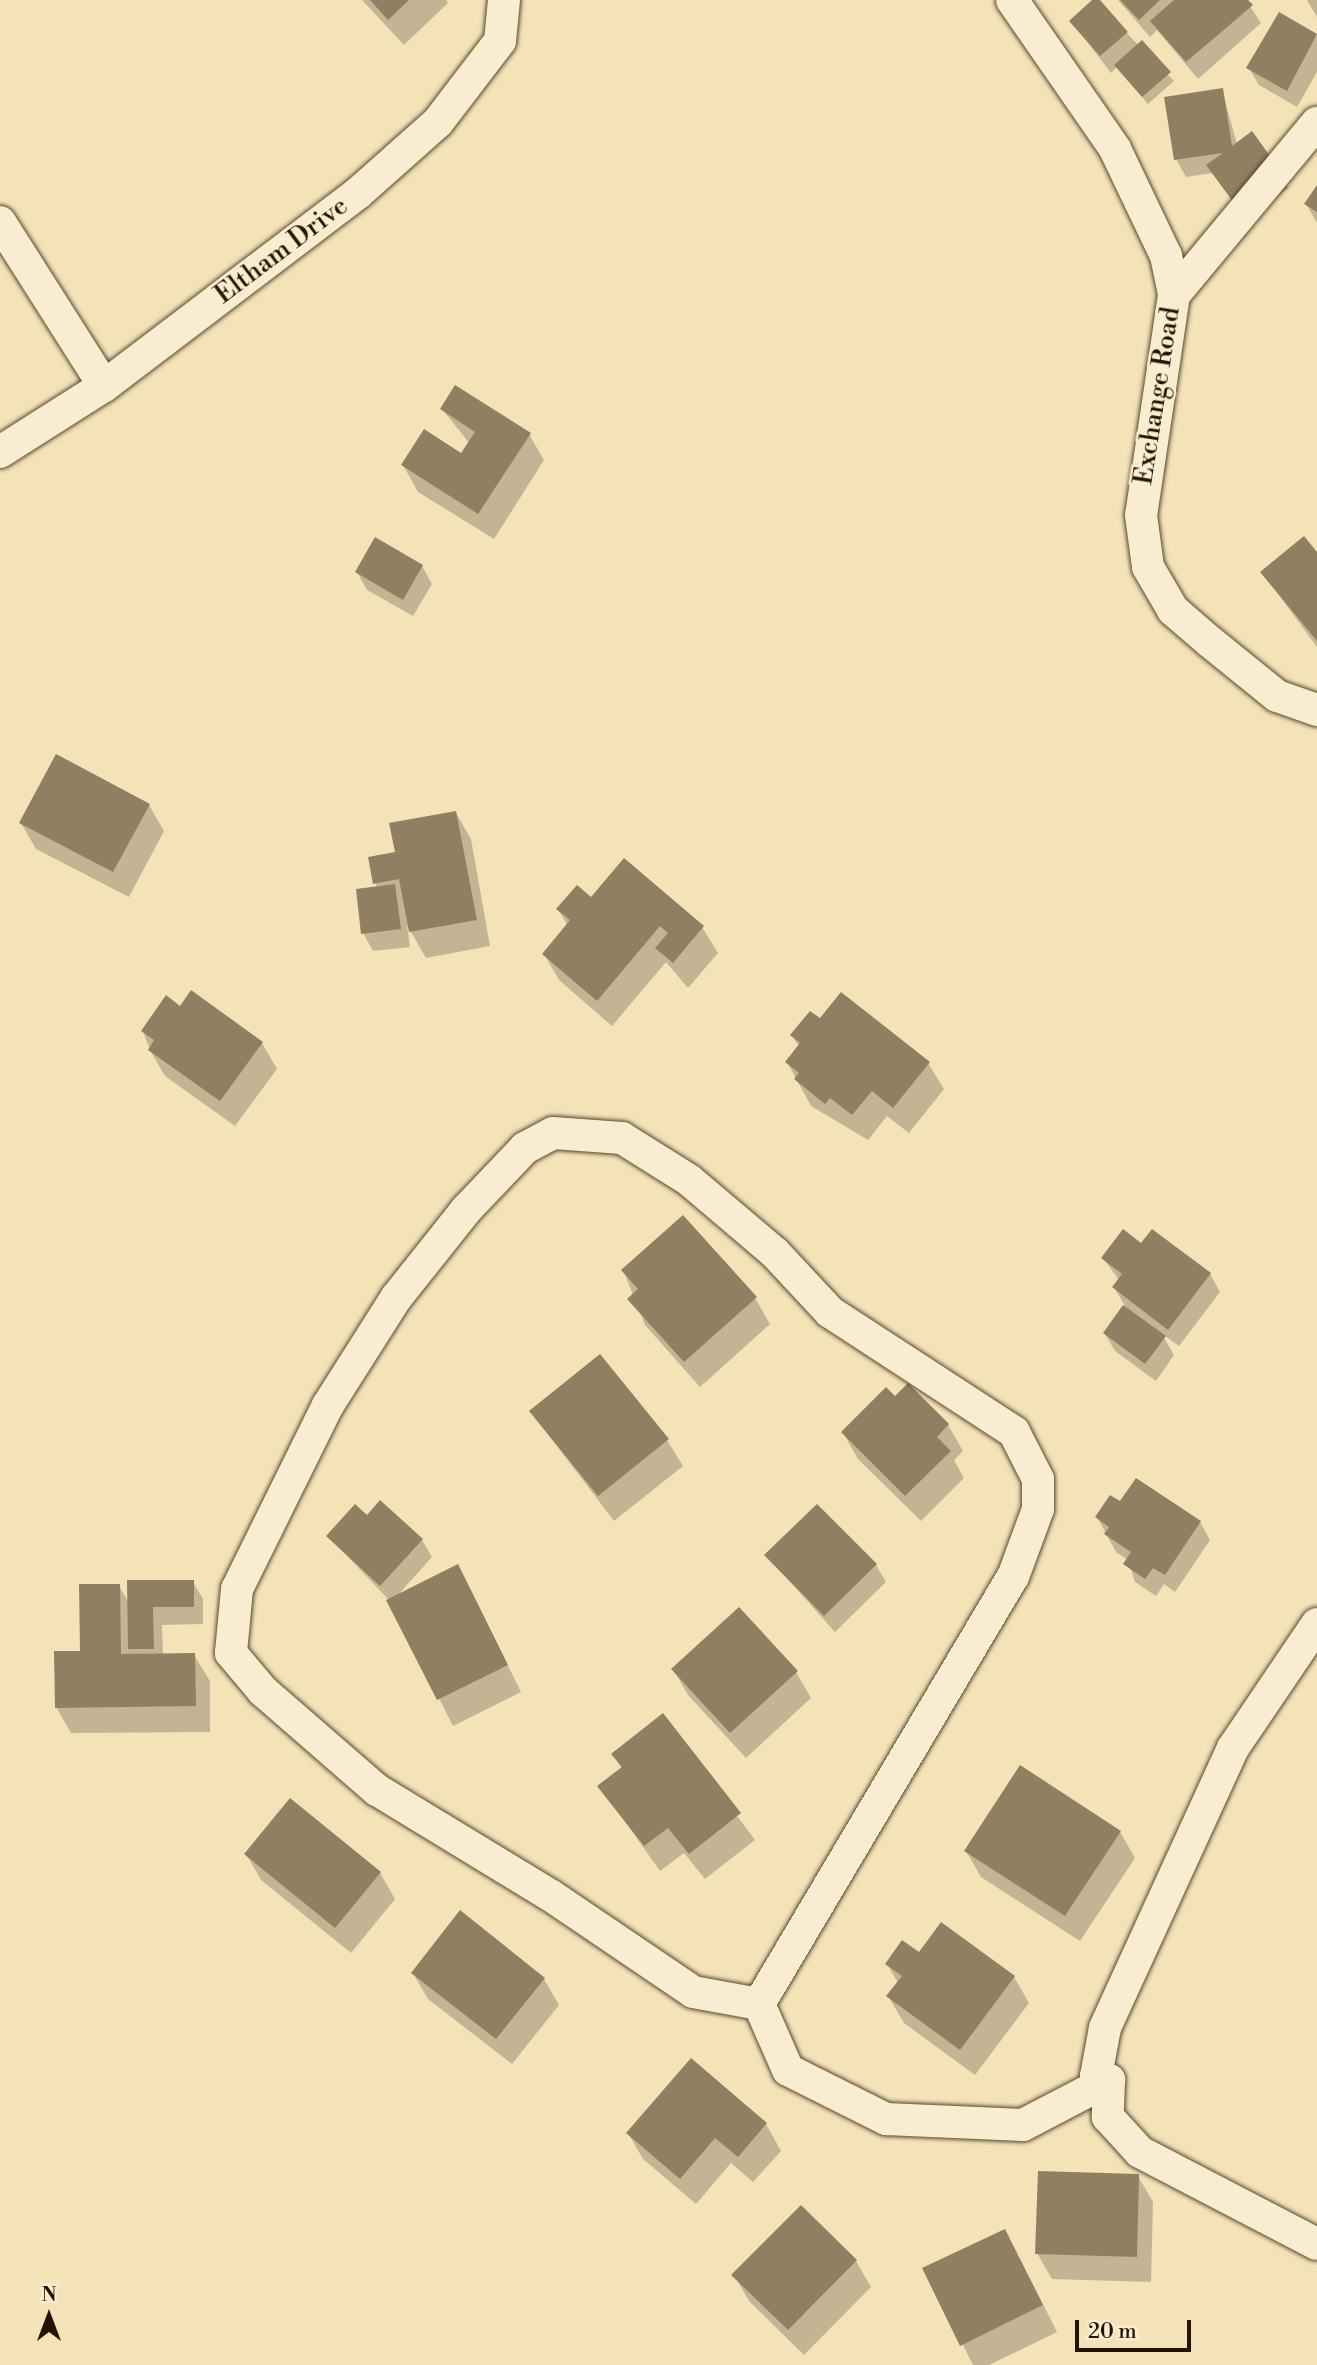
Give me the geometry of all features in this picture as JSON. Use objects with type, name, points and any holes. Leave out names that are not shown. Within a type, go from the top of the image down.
[{"type":"street","name":"Eltham Drive","points":[[0,452],[104,387],[356,194],[438,121],[500,41],[504,0]]},
{"type":"street","name":"Exchange Road","points":[[1012,0],[1115,149],[1153,220],[1174,295],[1141,515],[1149,567],[1173,610],[1209,641],[1277,696],[1317,710]]},
{"type":"street","points":[[1174,295],[1317,123]]},
{"type":"street","points":[[0,222],[104,387]]},
{"type":"street","points":[[553,1133],[622,1138],[688,1180],[775,1253],[830,1312],[1014,1432],[1038,1479],[1038,1509],[1013,1577],[759,2004],[693,1992],[550,1895],[377,1790],[264,1691],[231,1653],[237,1589],[342,1383],[396,1298],[466,1210],[525,1148],[553,1133]]},
{"type":"street","points":[[1109,2080],[1096,2076],[1105,2028],[1233,1748],[1317,1624]]},
{"type":"street","points":[[759,2004],[788,2070],[886,2119],[1023,2124],[1109,2080]]},
{"type":"street","points":[[1109,2080],[1108,2117],[1140,2152],[1317,2245]]},
{"type":"building","points":[[370,0],[409,0],[388,20]]},
{"type":"building","points":[[1092,0],[1100,0],[1128,32],[1100,56],[1069,21]]},
{"type":"building","points":[[1120,0],[1160,0],[1139,20]]},
{"type":"building","points":[[1174,0],[1248,0],[1253,5],[1186,62],[1150,21]]},
{"type":"building","points":[[1279,12],[1317,34],[1287,91],[1246,68]]},
{"type":"building","points":[[1142,40],[1171,72],[1142,97],[1114,65]]},
{"type":"building","points":[[1223,88],[1232,146],[1252,131],[1280,170],[1234,203],[1206,165],[1223,153],[1174,160],[1164,97]]},
{"type":"building","points":[[1317,185],[1317,212],[1304,204]]},
{"type":"building","points":[[455,385],[531,433],[478,514],[401,465],[424,429],[461,453],[475,432],[440,409]]},
{"type":"building","points":[[1304,536],[1317,552],[1317,641],[1260,572]]},
{"type":"building","points":[[375,537],[423,565],[403,600],[355,572]]},
{"type":"building","points":[[56,754],[150,804],[113,872],[19,823]]},
{"type":"building","points":[[456,811],[477,920],[409,932],[399,879],[373,884],[368,857],[395,852],[389,823]]},
{"type":"building","points":[[624,858],[704,926],[673,963],[655,948],[668,933],[660,926],[597,1001],[542,954],[570,920],[556,909],[577,885],[591,897]]},
{"type":"building","points":[[395,884],[401,929],[361,934],[356,889]]},
{"type":"building","points":[[191,990],[263,1042],[220,1101],[148,1050],[154,1040],[141,1031],[166,995],[180,1006]]},
{"type":"building","points":[[841,992],[930,1062],[893,1108],[872,1091],[852,1115],[830,1098],[825,1104],[794,1079],[799,1073],[785,1062],[800,1043],[790,1035],[810,1011],[820,1018]]},
{"type":"building","points":[[683,1215],[757,1297],[684,1362],[627,1299],[638,1289],[621,1270]]},
{"type":"building","points":[[1123,1229],[1141,1243],[1152,1229],[1211,1273],[1168,1330],[1112,1287],[1122,1274],[1101,1258]]},
{"type":"building","points":[[1123,1305],[1166,1336],[1145,1364],[1103,1333]]},
{"type":"building","points":[[600,1354],[669,1439],[598,1496],[529,1411]]},
{"type":"building","points":[[908,1383],[949,1424],[937,1437],[951,1451],[905,1496],[841,1432],[886,1387],[895,1396]]},
{"type":"building","points":[[1136,1478],[1201,1521],[1165,1575],[1153,1568],[1145,1579],[1123,1564],[1131,1552],[1104,1534],[1109,1527],[1095,1517],[1110,1495],[1120,1501]]},
{"type":"building","points":[[380,1500],[423,1539],[380,1586],[326,1536],[355,1504],[367,1515]]},
{"type":"building","points":[[817,1504],[877,1564],[824,1616],[764,1555]]},
{"type":"building","points":[[458,1564],[508,1665],[437,1700],[386,1600]]},
{"type":"building","points":[[127,1580],[194,1580],[194,1607],[153,1607],[154,1649],[128,1649]]},
{"type":"building","points":[[79,1584],[120,1584],[121,1654],[195,1653],[196,1706],[55,1708],[54,1651],[80,1651]]},
{"type":"building","points":[[739,1607],[798,1671],[730,1733],[671,1669]]},
{"type":"building","points":[[663,1713],[741,1813],[689,1854],[668,1828],[644,1846],[597,1786],[622,1767],[611,1754]]},
{"type":"building","points":[[1020,1765],[1121,1831],[1065,1916],[964,1851]]},
{"type":"building","points":[[290,1798],[381,1872],[335,1928],[244,1854]]},
{"type":"building","points":[[460,1910],[545,1978],[496,2039],[411,1973]]},
{"type":"building","points":[[941,1922],[1015,1976],[960,2050],[886,1996],[902,1976],[885,1964],[902,1940],[919,1952]]},
{"type":"building","points":[[691,2058],[767,2123],[738,2157],[715,2138],[680,2179],[626,2133]]},
{"type":"building","points":[[1038,2171],[1139,2174],[1137,2257],[1035,2254]]},
{"type":"building","points":[[801,2205],[857,2260],[788,2330],[731,2275]]},
{"type":"building","points":[[1005,2229],[1043,2305],[960,2346],[922,2268]]}]
